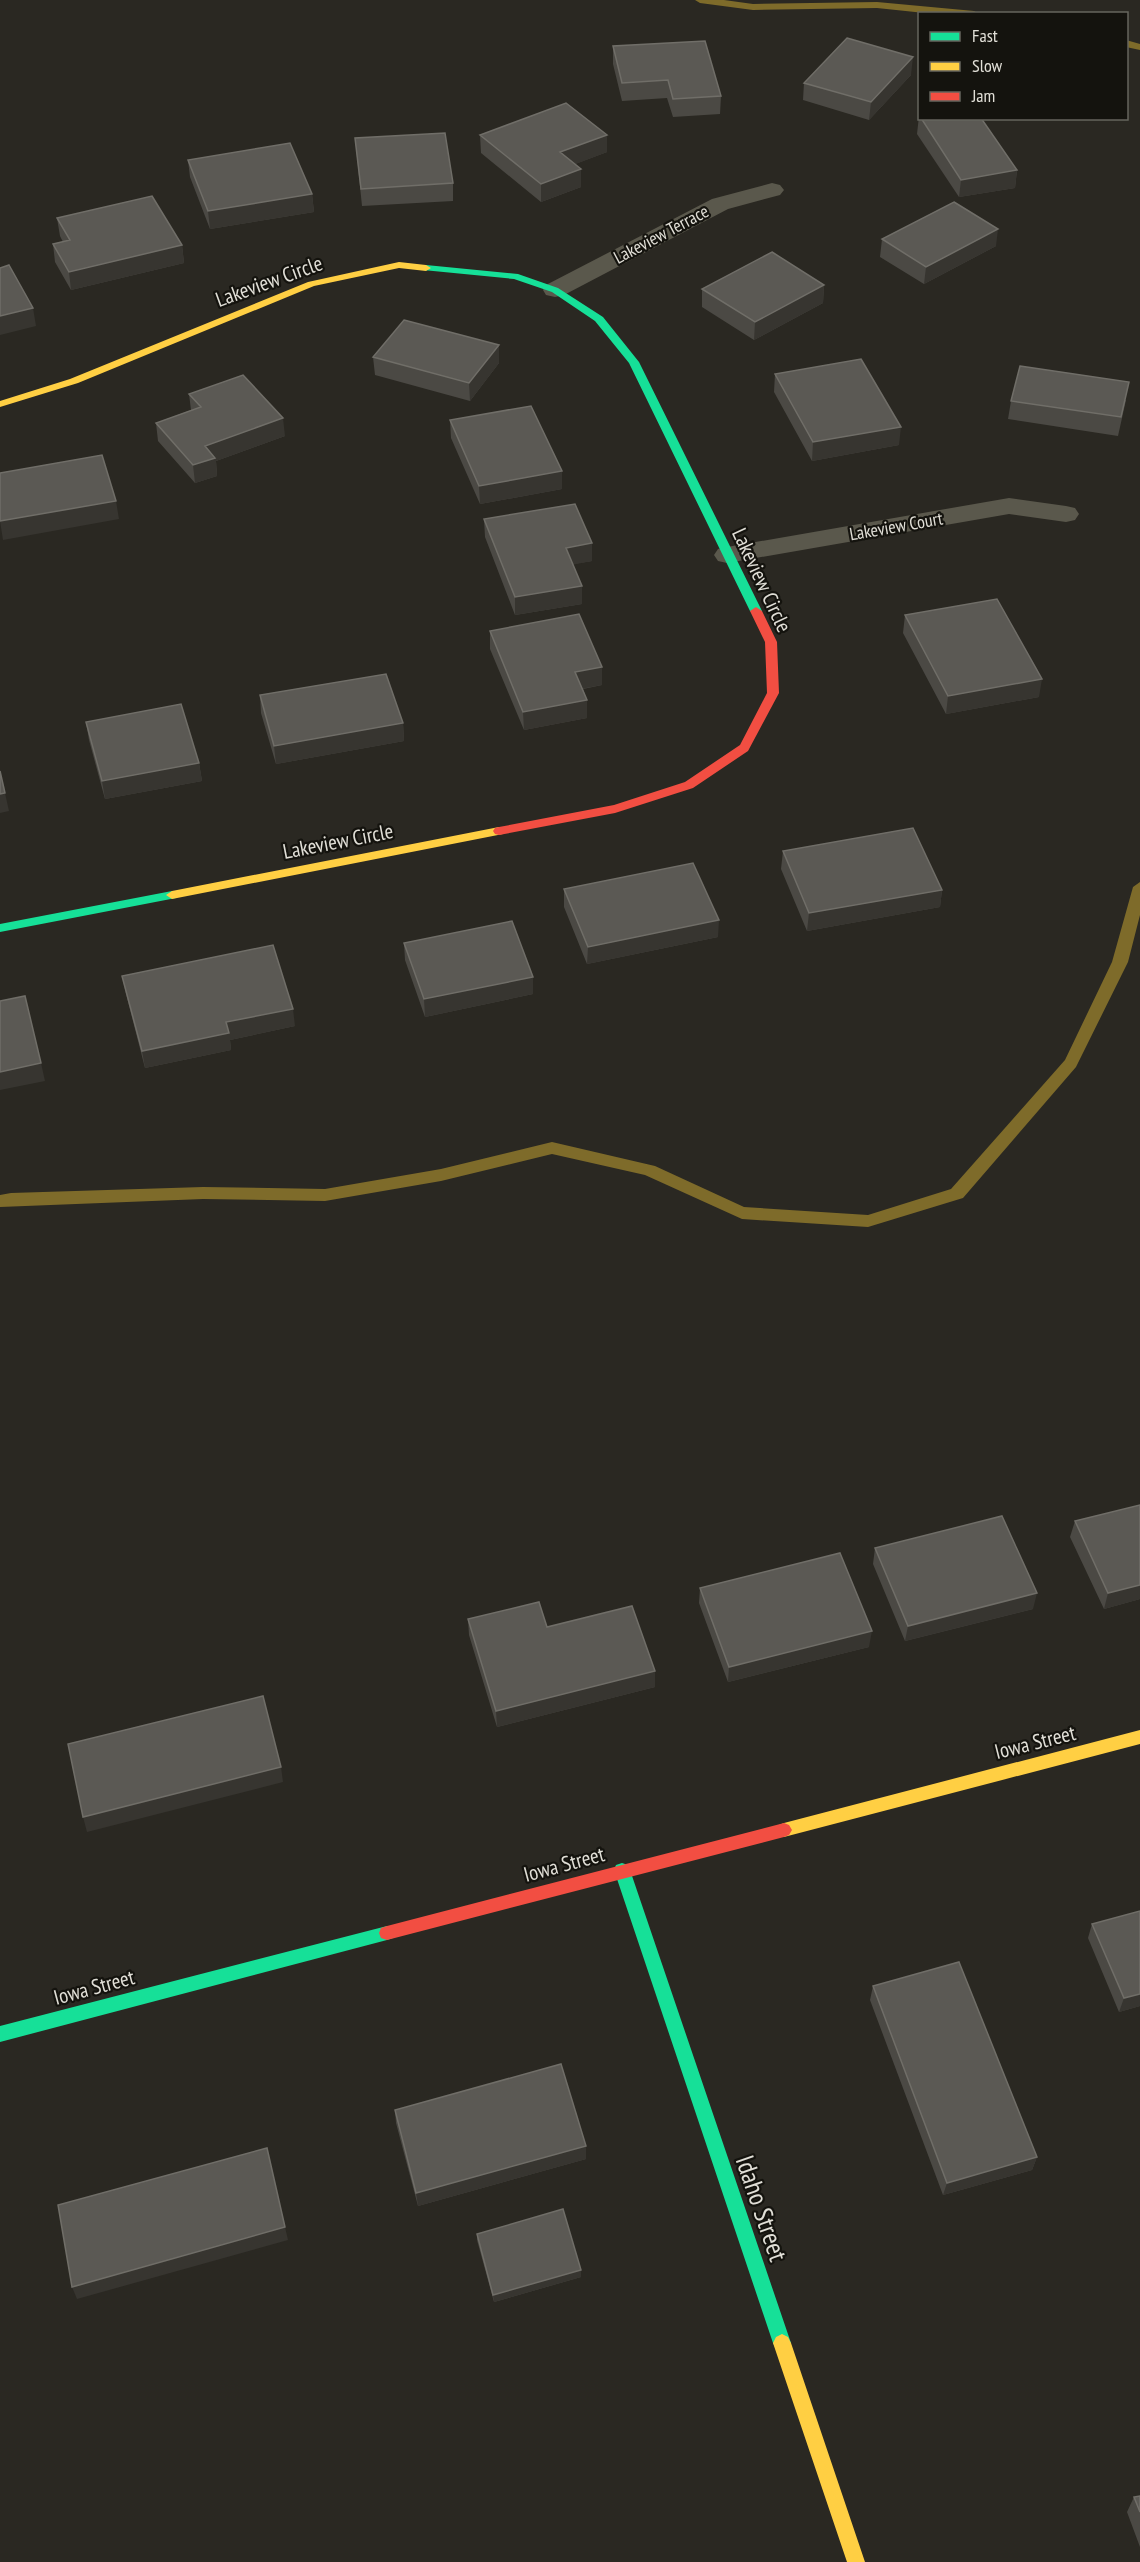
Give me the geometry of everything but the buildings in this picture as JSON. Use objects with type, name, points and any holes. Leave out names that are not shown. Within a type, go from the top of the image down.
[{"type":"street","name":"Lakeview Terrace","points":[[555,290],[720,204],[772,190]]},
{"type":"street","name":"Lakeview Circle","points":[[0,404],[74,381],[311,284],[399,266],[514,276],[555,290],[599,319],[634,362],[771,642],[773,693],[744,748],[689,785],[615,809],[0,928]]},
{"type":"street","name":"Lakeview Court","points":[[727,555],[1009,506],[1066,514]]},
{"type":"street","name":"Iowa Street","points":[[0,2034],[622,1870],[1140,1737]]},
{"type":"street","name":"Idaho Street","points":[[622,1870],[856,2562]]},
{"type":"waterway","points":[[700,0],[753,7],[877,5],[952,12]]},
{"type":"waterway","points":[[1128,44],[1140,47]]},
{"type":"waterway","points":[[0,1201],[203,1193],[325,1195],[441,1175],[552,1148],[649,1170],[742,1213],[868,1221],[957,1194],[1071,1063],[1120,962],[1140,887]]},
{"type":"traffic: fast","points":[[426,268],[515,276],[555,290],[599,319],[634,362],[756,611]]},
{"type":"traffic: fast","points":[[0,928],[172,895]]},
{"type":"traffic: fast","points":[[622,1870],[782,2343]]},
{"type":"traffic: fast","points":[[0,2034],[387,1933]]},
{"type":"traffic: slow","points":[[0,404],[74,381],[311,284],[399,265],[426,268]]},
{"type":"traffic: slow","points":[[172,895],[499,831]]},
{"type":"traffic: slow","points":[[784,1830],[1140,1737]]},
{"type":"traffic: slow","points":[[782,2343],[856,2562]]},
{"type":"traffic: jam","points":[[499,831],[615,809],[689,785],[744,748],[773,693],[771,642],[756,611]]},
{"type":"traffic: jam","points":[[387,1933],[784,1830]]}]
